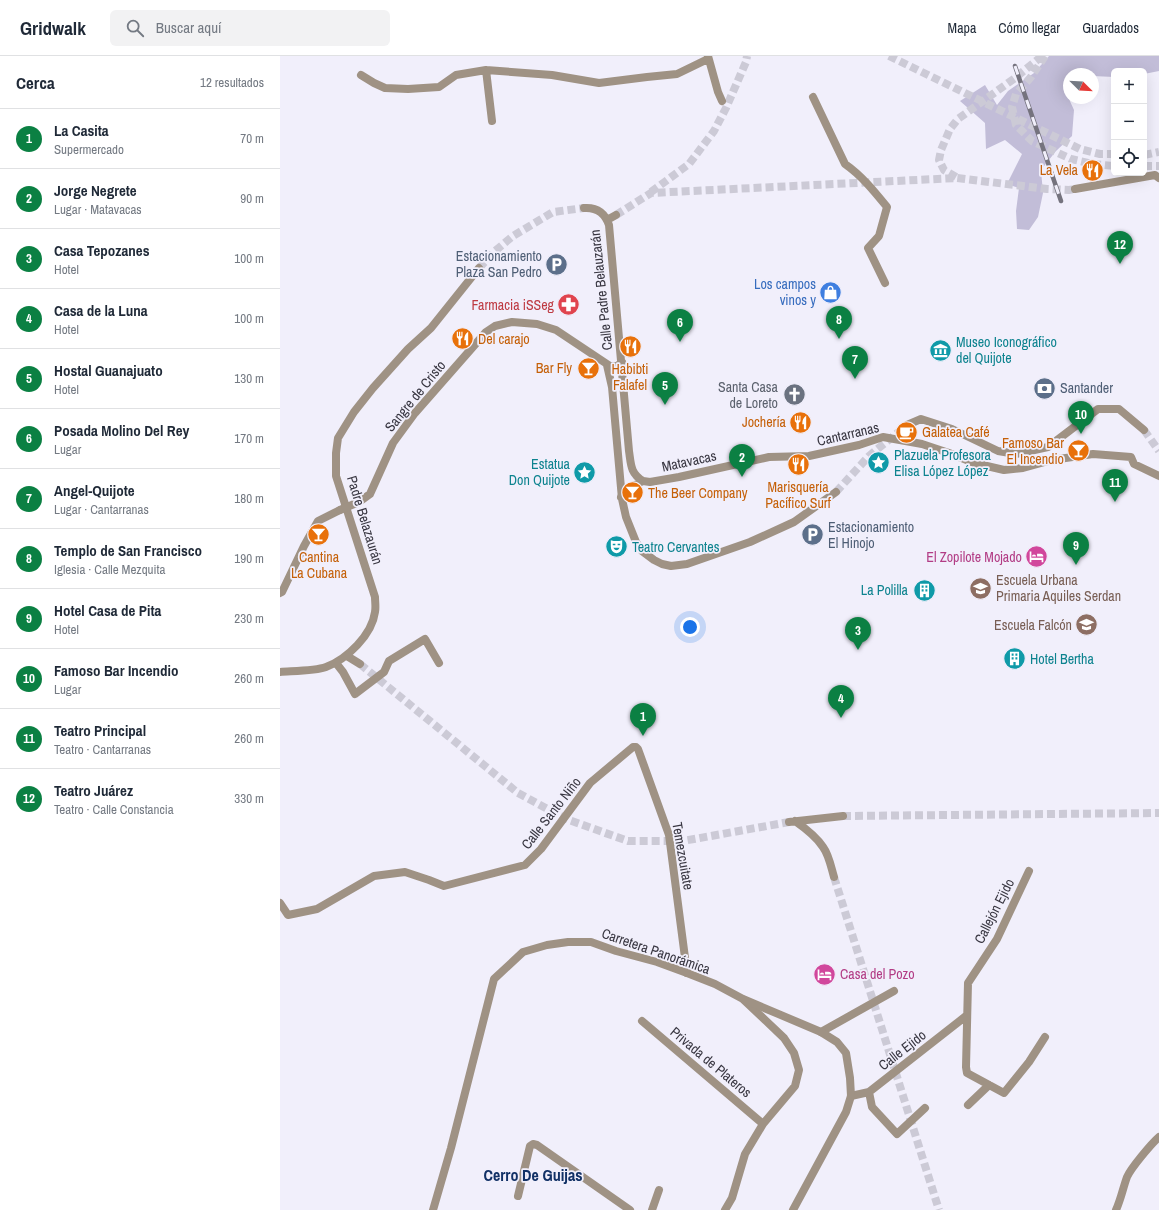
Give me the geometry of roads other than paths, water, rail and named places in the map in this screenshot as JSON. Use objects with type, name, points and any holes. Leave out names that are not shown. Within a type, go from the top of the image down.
[{"type":"street","points":[[361,75],[385,88],[408,89],[439,87],[456,75],[486,70],[552,74],[599,83],[677,74],[708,58],[722,101]]},
{"type":"street","points":[[486,70],[492,121]]},
{"type":"street","points":[[813,97],[845,164],[866,182],[887,207],[879,236],[868,248],[884,283]]},
{"type":"street","points":[[1075,189],[1155,176],[1159,178]]},
{"type":"street","name":"Calle Padre Belauzarán","points":[[584,208],[596,209],[602,213],[607,220],[632,468],[635,475],[643,481]]},
{"type":"street","points":[[607,220],[616,215]]},
{"type":"street","name":"Padre Belazaurán","points":[[280,672],[324,667],[336,662],[347,656],[357,646],[371,624],[375,613],[375,597],[336,476],[336,453],[338,438],[351,416],[372,388],[408,349],[431,328],[479,268]]},
{"type":"street","name":"Sangre de Cristo","points":[[280,593],[318,521],[359,502],[370,494],[393,443],[416,413],[486,332],[495,326],[512,322],[537,324],[556,330],[608,364]]},
{"type":"street","points":[[608,364],[614,367],[622,362]]},
{"type":"street","points":[[608,364],[612,387],[621,497],[626,518],[634,538],[642,552],[658,562],[675,566],[687,564],[750,542],[794,522],[836,492]]},
{"type":"street","points":[[907,425],[921,419],[952,429],[998,451],[1016,454],[1048,447],[1098,409],[1119,409],[1144,430]]},
{"type":"street","name":"Cantarranas","points":[[769,457],[809,456],[859,445],[883,437],[922,444],[974,463],[1004,470],[1023,468],[1052,460],[1093,454],[1131,457],[1134,464],[1159,476]]},
{"type":"street","name":"Matavacas","points":[[621,497],[625,490],[643,481],[650,482],[679,477],[769,457]]},
{"type":"street","points":[[336,662],[355,694],[384,672],[389,661],[425,639],[439,663]]},
{"type":"street","points":[[347,656],[360,664]]},
{"type":"street","name":"Calle Santo Niño","points":[[280,903],[288,915],[317,910],[374,876],[405,872],[444,886],[525,866],[541,849],[590,783],[633,748],[637,748]]},
{"type":"street","name":"Temezcuitate","points":[[637,748],[669,835],[688,973]]},
{"type":"street","points":[[834,877],[830,861],[823,847],[810,832],[792,821],[843,816]]},
{"type":"street","name":"Callejón Ejido","points":[[966,1016],[968,983],[997,939],[1029,871]]},
{"type":"street","name":"Carretera Panorámica","points":[[433,1210],[457,1125],[494,979],[523,952],[548,945],[568,942],[591,942],[688,973],[715,984],[743,999],[821,1032],[837,1042],[846,1053],[851,1096],[846,1112],[793,1210]]},
{"type":"street","points":[[821,1032],[894,991]]},
{"type":"street","points":[[725,1210],[732,1198],[744,1154],[763,1124],[795,1086],[799,1070],[794,1053],[784,1038],[743,999]]},
{"type":"street","points":[[966,1016],[967,1073],[1004,1093],[1029,1062],[1045,1037]]},
{"type":"street","name":"Calle Ejido","points":[[851,1096],[868,1092],[966,1016]]},
{"type":"street","name":"Privada de Plateros","points":[[642,1021],[763,1124]]},
{"type":"street","points":[[968,1105],[989,1086]]},
{"type":"street","points":[[868,1092],[872,1107],[897,1134],[925,1108]]},
{"type":"street","points":[[1116,1210],[1128,1175],[1152,1143],[1159,1137]]},
{"type":"street","points":[[518,1196],[530,1146],[534,1144],[630,1210]]},
{"type":"street","points":[[652,1210],[659,1190]]},
{"type":"tunnel","points":[[651,192],[689,164],[714,131],[726,108],[746,62],[747,56]]},
{"type":"tunnel","points":[[889,56],[1080,149],[1100,154],[1111,154]]},
{"type":"tunnel","points":[[956,177],[944,170],[939,160],[941,150],[950,129],[958,119],[1015,78],[1042,56]]},
{"type":"tunnel","points":[[1045,56],[1031,77],[1016,94],[1012,107],[1016,125],[1032,141],[1071,159],[1093,164],[1111,166]]},
{"type":"tunnel","points":[[1147,154],[1159,152]]},
{"type":"tunnel","points":[[1147,166],[1159,166]]},
{"type":"tunnel","points":[[616,215],[651,193],[957,178],[1047,189],[1075,189]]},
{"type":"tunnel","points":[[479,268],[495,251],[513,236],[553,212],[584,208]]},
{"type":"tunnel","points":[[836,492],[869,456],[907,425]]},
{"type":"tunnel","points":[[1144,430],[1159,451]]},
{"type":"tunnel","points":[[360,664],[518,793],[566,819],[628,841],[683,841],[789,822]]},
{"type":"tunnel","points":[[843,816],[1159,813]]},
{"type":"tunnel","points":[[834,877],[939,1210]]},
{"type":"railway","points":[[1015,66],[1061,201]]},
{"type":"place","name":"La Vela","points":[[1093,170]]},
{"type":"place","name":"Estacionamiento Plaza San Pedro","points":[[557,264]]},
{"type":"place","name":"Teatro Juárez","points":[[1120,264]]},
{"type":"place","name":"Los campos vinos y","points":[[831,292]]},
{"type":"place","name":"Farmacia iSSeg","points":[[569,305]]},
{"type":"place","name":"Del carajo","points":[[462,339]]},
{"type":"place","name":"Templo de San Francisco","points":[[839,339]]},
{"type":"place","name":"Posada Molino Del Rey","points":[[680,342]]},
{"type":"place","name":"Habibti Falafel","points":[[630,347]]},
{"type":"place","name":"Museo Iconográfico del Quijote","points":[[940,350]]},
{"type":"place","name":"Bar Fly","points":[[588,368]]},
{"type":"place","name":"Angel-Quijote","points":[[855,379]]},
{"type":"place","name":"Santander","points":[[1044,388]]},
{"type":"place","name":"Santa Casa de Loreto","points":[[794,395]]},
{"type":"place","name":"Hostal Guanajuato","points":[[665,405]]},
{"type":"place","name":"Jochería","points":[[801,422]]},
{"type":"place","name":"Galatea Café","points":[[906,432]]},
{"type":"place","name":"Famoso Bar Incendio","points":[[1081,434]]},
{"type":"place","name":"Famoso Bar El Incendio","points":[[1079,451]]},
{"type":"place","name":"Plazuela Profesora Elisa López López","points":[[879,463]]},
{"type":"place","name":"Marisquería Pacífico Surf","points":[[798,465]]},
{"type":"place","name":"Estatua Don Quijote","points":[[585,472]]},
{"type":"place","name":"Jorge Negrete","points":[[742,477]]},
{"type":"place","name":"The Beer Company","points":[[633,493]]},
{"type":"place","name":"Teatro Principal","points":[[1115,502]]},
{"type":"place","name":"Cantina La Cubana","points":[[319,535]]},
{"type":"place","name":"Estacionamiento El Hinojo","points":[[812,535]]},
{"type":"place","name":"Teatro Cervantes","points":[[617,547]]},
{"type":"place","name":"El Zopilote Mojado","points":[[1037,557]]},
{"type":"place","name":"Hotel Casa de Pita","points":[[1076,565]]},
{"type":"place","name":"Escuela Urbana Primaria Aquiles Serdan","points":[[980,588]]},
{"type":"place","name":"La Polilla","points":[[924,590]]},
{"type":"place","name":"Escuela Falcón","points":[[1087,625]]},
{"type":"place","name":"Casa Tepozanes","points":[[858,650]]},
{"type":"place","name":"Hotel Bertha","points":[[1015,659]]},
{"type":"place","name":"Casa de la Luna","points":[[841,718]]},
{"type":"place","name":"La Casita","points":[[643,736]]},
{"type":"place","name":"Casa del Pozo","points":[[824,974]]},
{"type":"district","name":"Cerro De Guijas","points":[[533,1175]]}]
